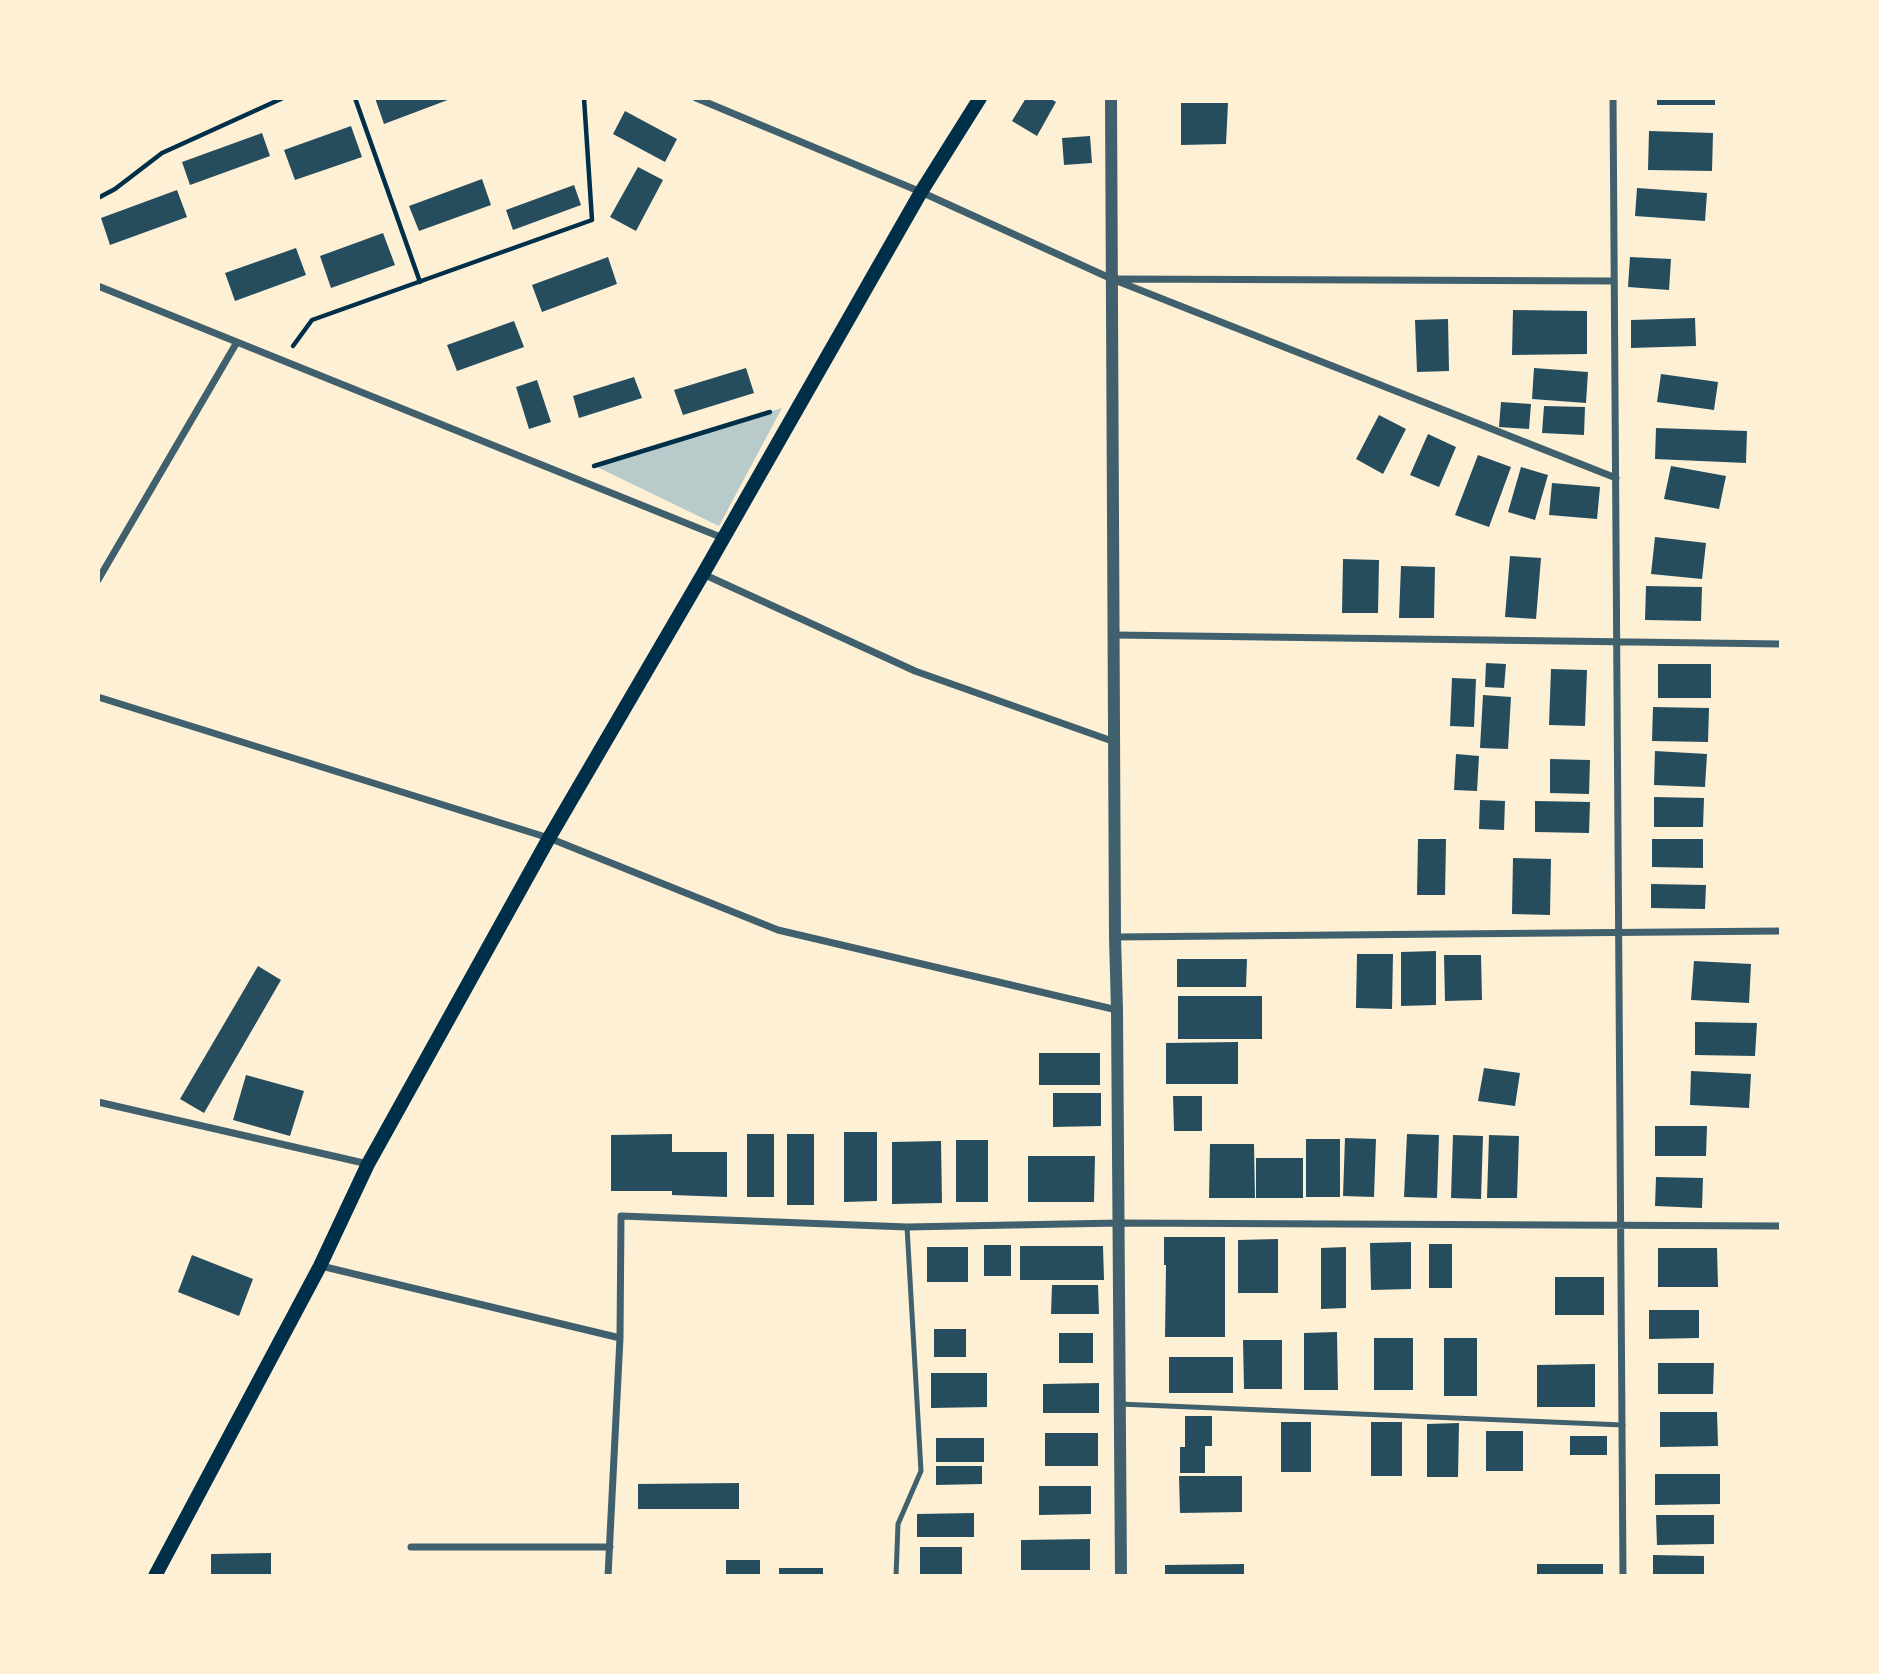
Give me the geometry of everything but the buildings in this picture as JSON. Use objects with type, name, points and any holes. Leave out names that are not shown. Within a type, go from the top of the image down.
[{"type":"main road","points":[[155,1576],[320,1266],[368,1164],[549,838],[921,192],[980,98]]},
{"type":"street","points":[[696,98],[921,192],[1112,279],[1616,478]]},
{"type":"street","points":[[1111,98],[1121,1576]]},
{"type":"street","points":[[1613,98],[1623,1576]]},
{"type":"street","points":[[1112,279],[1614,281]]},
{"type":"street","points":[[98,286],[724,538]]},
{"type":"street","points":[[98,580],[237,342]]},
{"type":"street","points":[[703,574],[915,671],[1115,742]]},
{"type":"street","points":[[1115,635],[1781,644]]},
{"type":"street","points":[[98,697],[549,838],[778,930],[1117,1010]]},
{"type":"street","points":[[1115,937],[1781,931]]},
{"type":"street","points":[[98,1102],[368,1164]]},
{"type":"street","points":[[608,1576],[620,1338],[621,1216],[907,1227],[1118,1223],[1781,1226]]},
{"type":"street","points":[[320,1266],[620,1338]]},
{"type":"street","points":[[411,1547],[610,1547]]},
{"type":"lane","points":[[896,1576],[898,1524],[921,1471],[907,1227]]},
{"type":"lane","points":[[1119,1404],[1623,1425]]},
{"type":"path","points":[[98,198],[115,189],[162,153],[283,98]]},
{"type":"path","points":[[355,98],[420,282]]},
{"type":"path","points":[[282,360],[312,320],[592,220],[584,98]]},
{"type":"path","points":[[567,475],[802,402]]},
{"type":"shaded area","points":[[782,408],[719,526],[595,466]]}]
